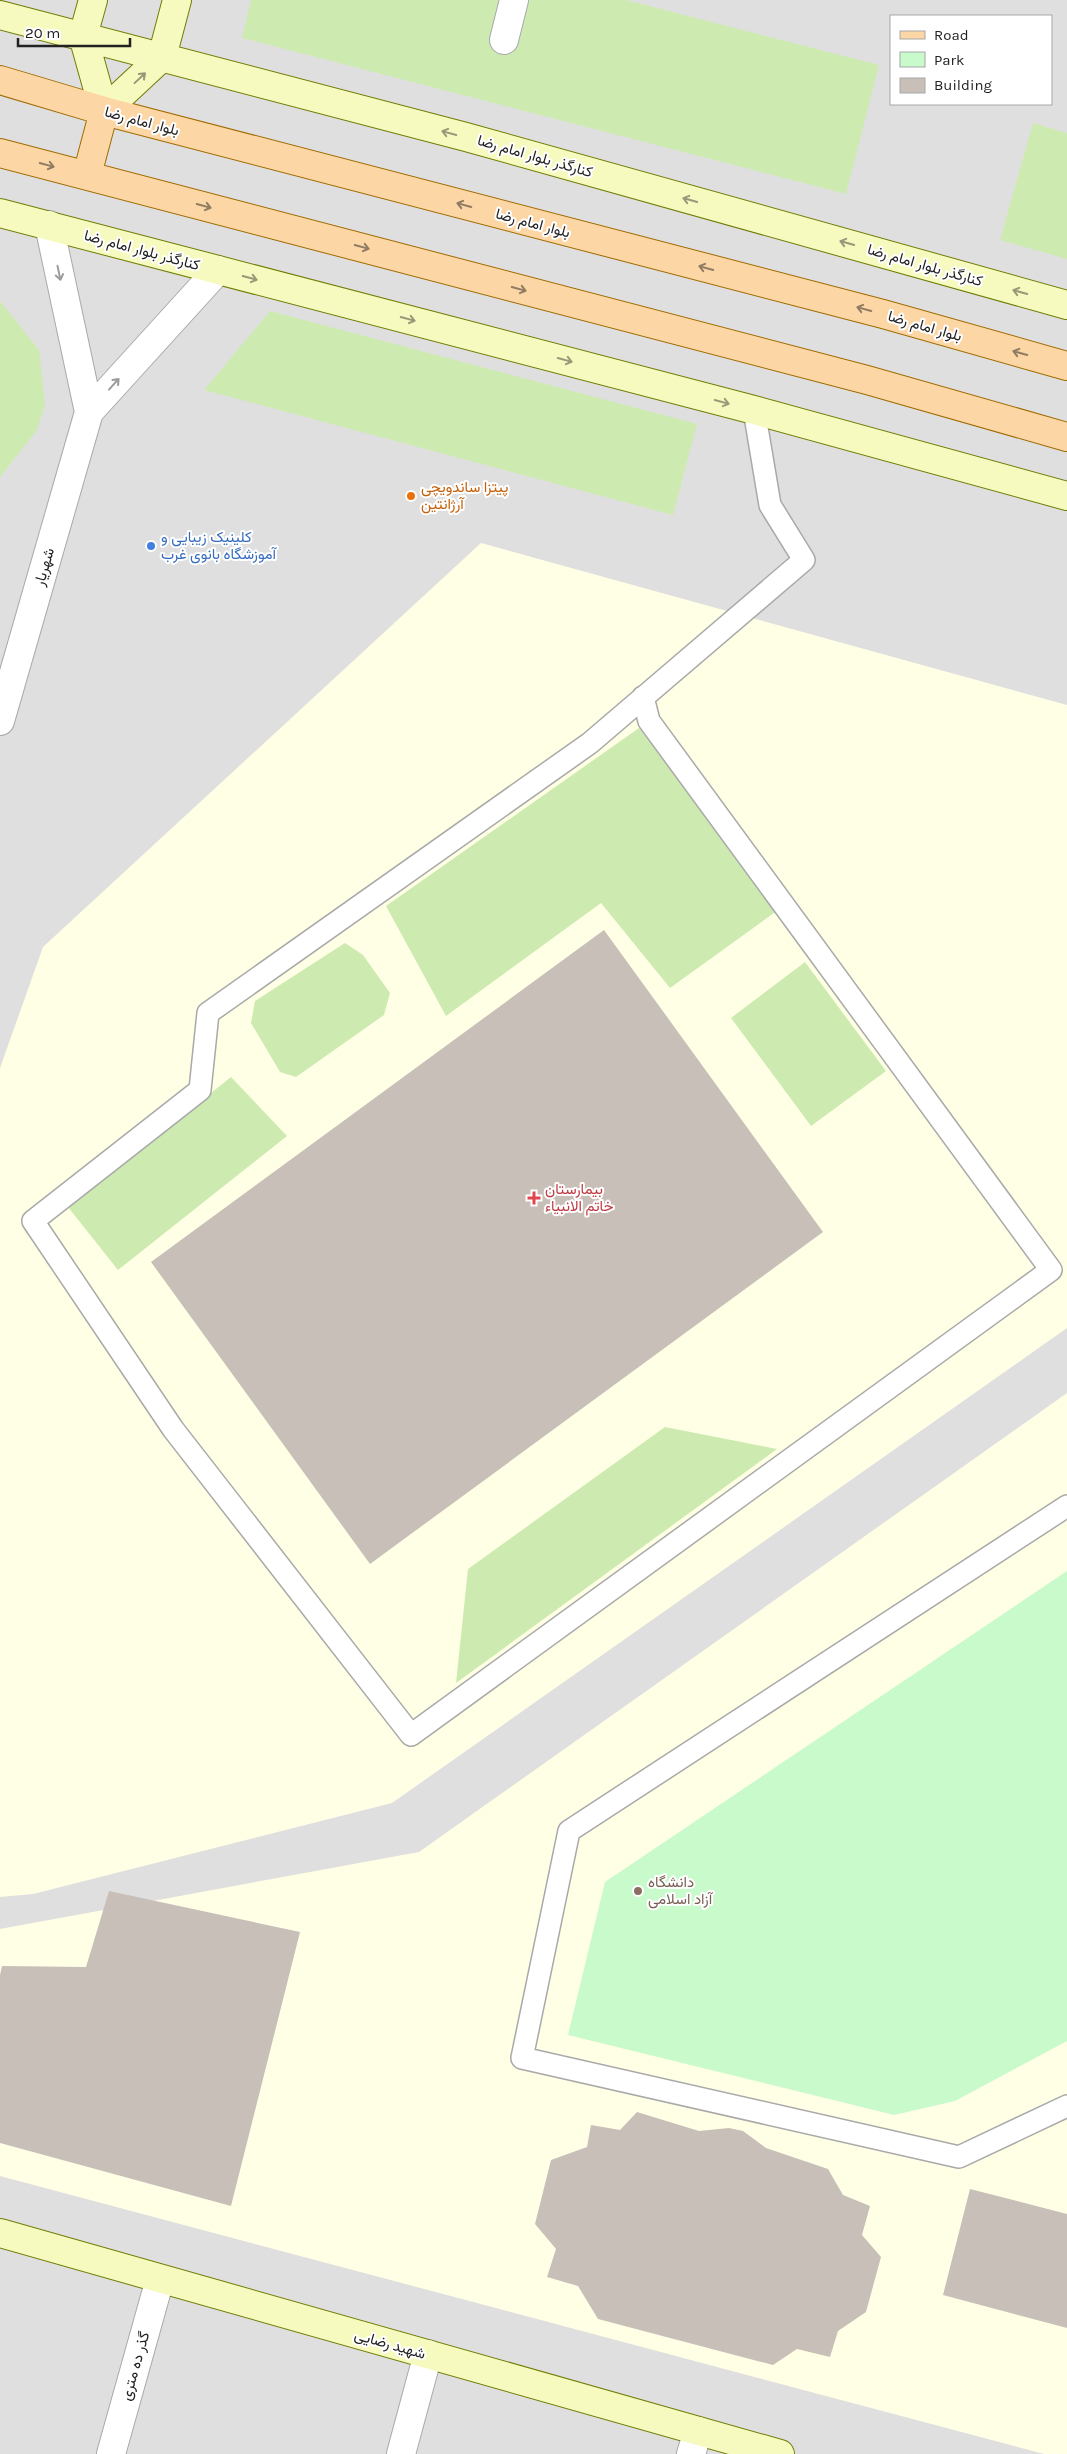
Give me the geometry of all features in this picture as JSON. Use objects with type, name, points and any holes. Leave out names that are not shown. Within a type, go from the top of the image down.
[{"type":"main road","name":"بلوار امام رضا","points":[[0,80],[104,111],[883,314],[1067,366]]},
{"type":"main road","points":[[87,175],[104,111]]},
{"type":"main road","points":[[0,152],[857,378],[1067,437]]},
{"type":"street","points":[[93,0],[83,36],[104,111],[162,57],[177,0]]},
{"type":"street","points":[[504,40],[514,0]]},
{"type":"street","name":"کنارگذر بلوار امام رضا","points":[[0,14],[476,140],[1067,305]]},
{"type":"street","name":"کنارگذر بلوار امام رضا","points":[[0,213],[754,410],[1067,496]]},
{"type":"street","name":"شهریار","points":[[48,226],[89,412]]},
{"type":"street","name":"شهریار","points":[[0,721],[89,412],[218,270]]},
{"type":"street","name":"شهید رضایی","points":[[0,2233],[428,2354],[694,2442],[780,2454]]},
{"type":"street","name":"گذر ده متری","points":[[111,2454],[160,2279]]},
{"type":"street","points":[[401,2454],[428,2354]]},
{"type":"lane","points":[[644,697],[648,721],[1051,1270],[411,1735],[173,1429],[33,1222],[200,1090],[208,1013],[590,743],[804,560],[770,505],[754,410]]},
{"type":"lane","points":[[1067,1506],[569,1831],[522,2058],[959,2157],[1067,2106]]},
{"type":"shaded area","points":[[0,0],[1067,0],[1067,2454],[0,2454]]},
{"type":"shaded area","name":"بیمارستان خاتم الانبیاء","points":[[481,543],[1067,705],[1067,1328],[392,1803],[33,1894],[0,1897],[0,1068],[43,947]]},
{"type":"shaded area","name":"دانشگاه آزاد اسلامی","points":[[1067,1393],[1067,2454],[1044,2454],[0,2176],[0,1929],[419,1852]]},
{"type":"green space","points":[[251,0],[626,0],[879,65],[846,194],[242,38]]},
{"type":"green space","points":[[1033,123],[1067,133],[1067,259],[1000,240]]},
{"type":"green space","points":[[0,301],[39,350],[45,404],[37,430],[0,477]]},
{"type":"green space","points":[[270,311],[697,424],[673,515],[204,390]]},
{"type":"green space","points":[[649,721],[785,905],[670,988],[601,903],[446,1016],[386,906]]},
{"type":"green space","points":[[345,943],[363,955],[390,993],[384,1015],[296,1077],[280,1072],[251,1023],[255,1001]]},
{"type":"green space","points":[[805,962],[886,1071],[811,1126],[731,1018]]},
{"type":"green space","points":[[231,1077],[287,1136],[118,1270],[68,1207]]},
{"type":"green space","points":[[665,1427],[777,1449],[456,1683],[468,1569]]},
{"type":"green space","points":[[1067,1571],[1067,2041],[955,2101],[894,2115],[568,2035],[605,1882]]},
{"type":"building","points":[[604,930],[823,1232],[370,1564],[151,1262]]},
{"type":"building","points":[[109,1891],[300,1932],[231,2206],[0,2143],[0,1975],[2,1966],[86,1967]]},
{"type":"building","points":[[637,2112],[699,2131],[729,2128],[743,2131],[766,2148],[828,2169],[843,2195],[870,2206],[862,2235],[881,2257],[866,2312],[838,2331],[830,2357],[797,2349],[773,2365],[598,2319],[578,2286],[547,2277],[556,2249],[535,2224],[551,2160],[587,2147],[591,2125],[620,2130]]},
{"type":"building","points":[[970,2189],[1067,2214],[1067,2328],[943,2295]]},
{"type":"place","name":"پیتزا ساندویچی آرژانتین","points":[[411,496]]},
{"type":"place","name":"کلینیک زیبایی و آموزشگاه بانوی غرب","points":[[151,546]]},
{"type":"place","name":"بیمارستان خاتم الانبیاء","points":[[534,1198]]},
{"type":"place","name":"دانشگاه آزاد اسلامی","points":[[638,1891]]}]
